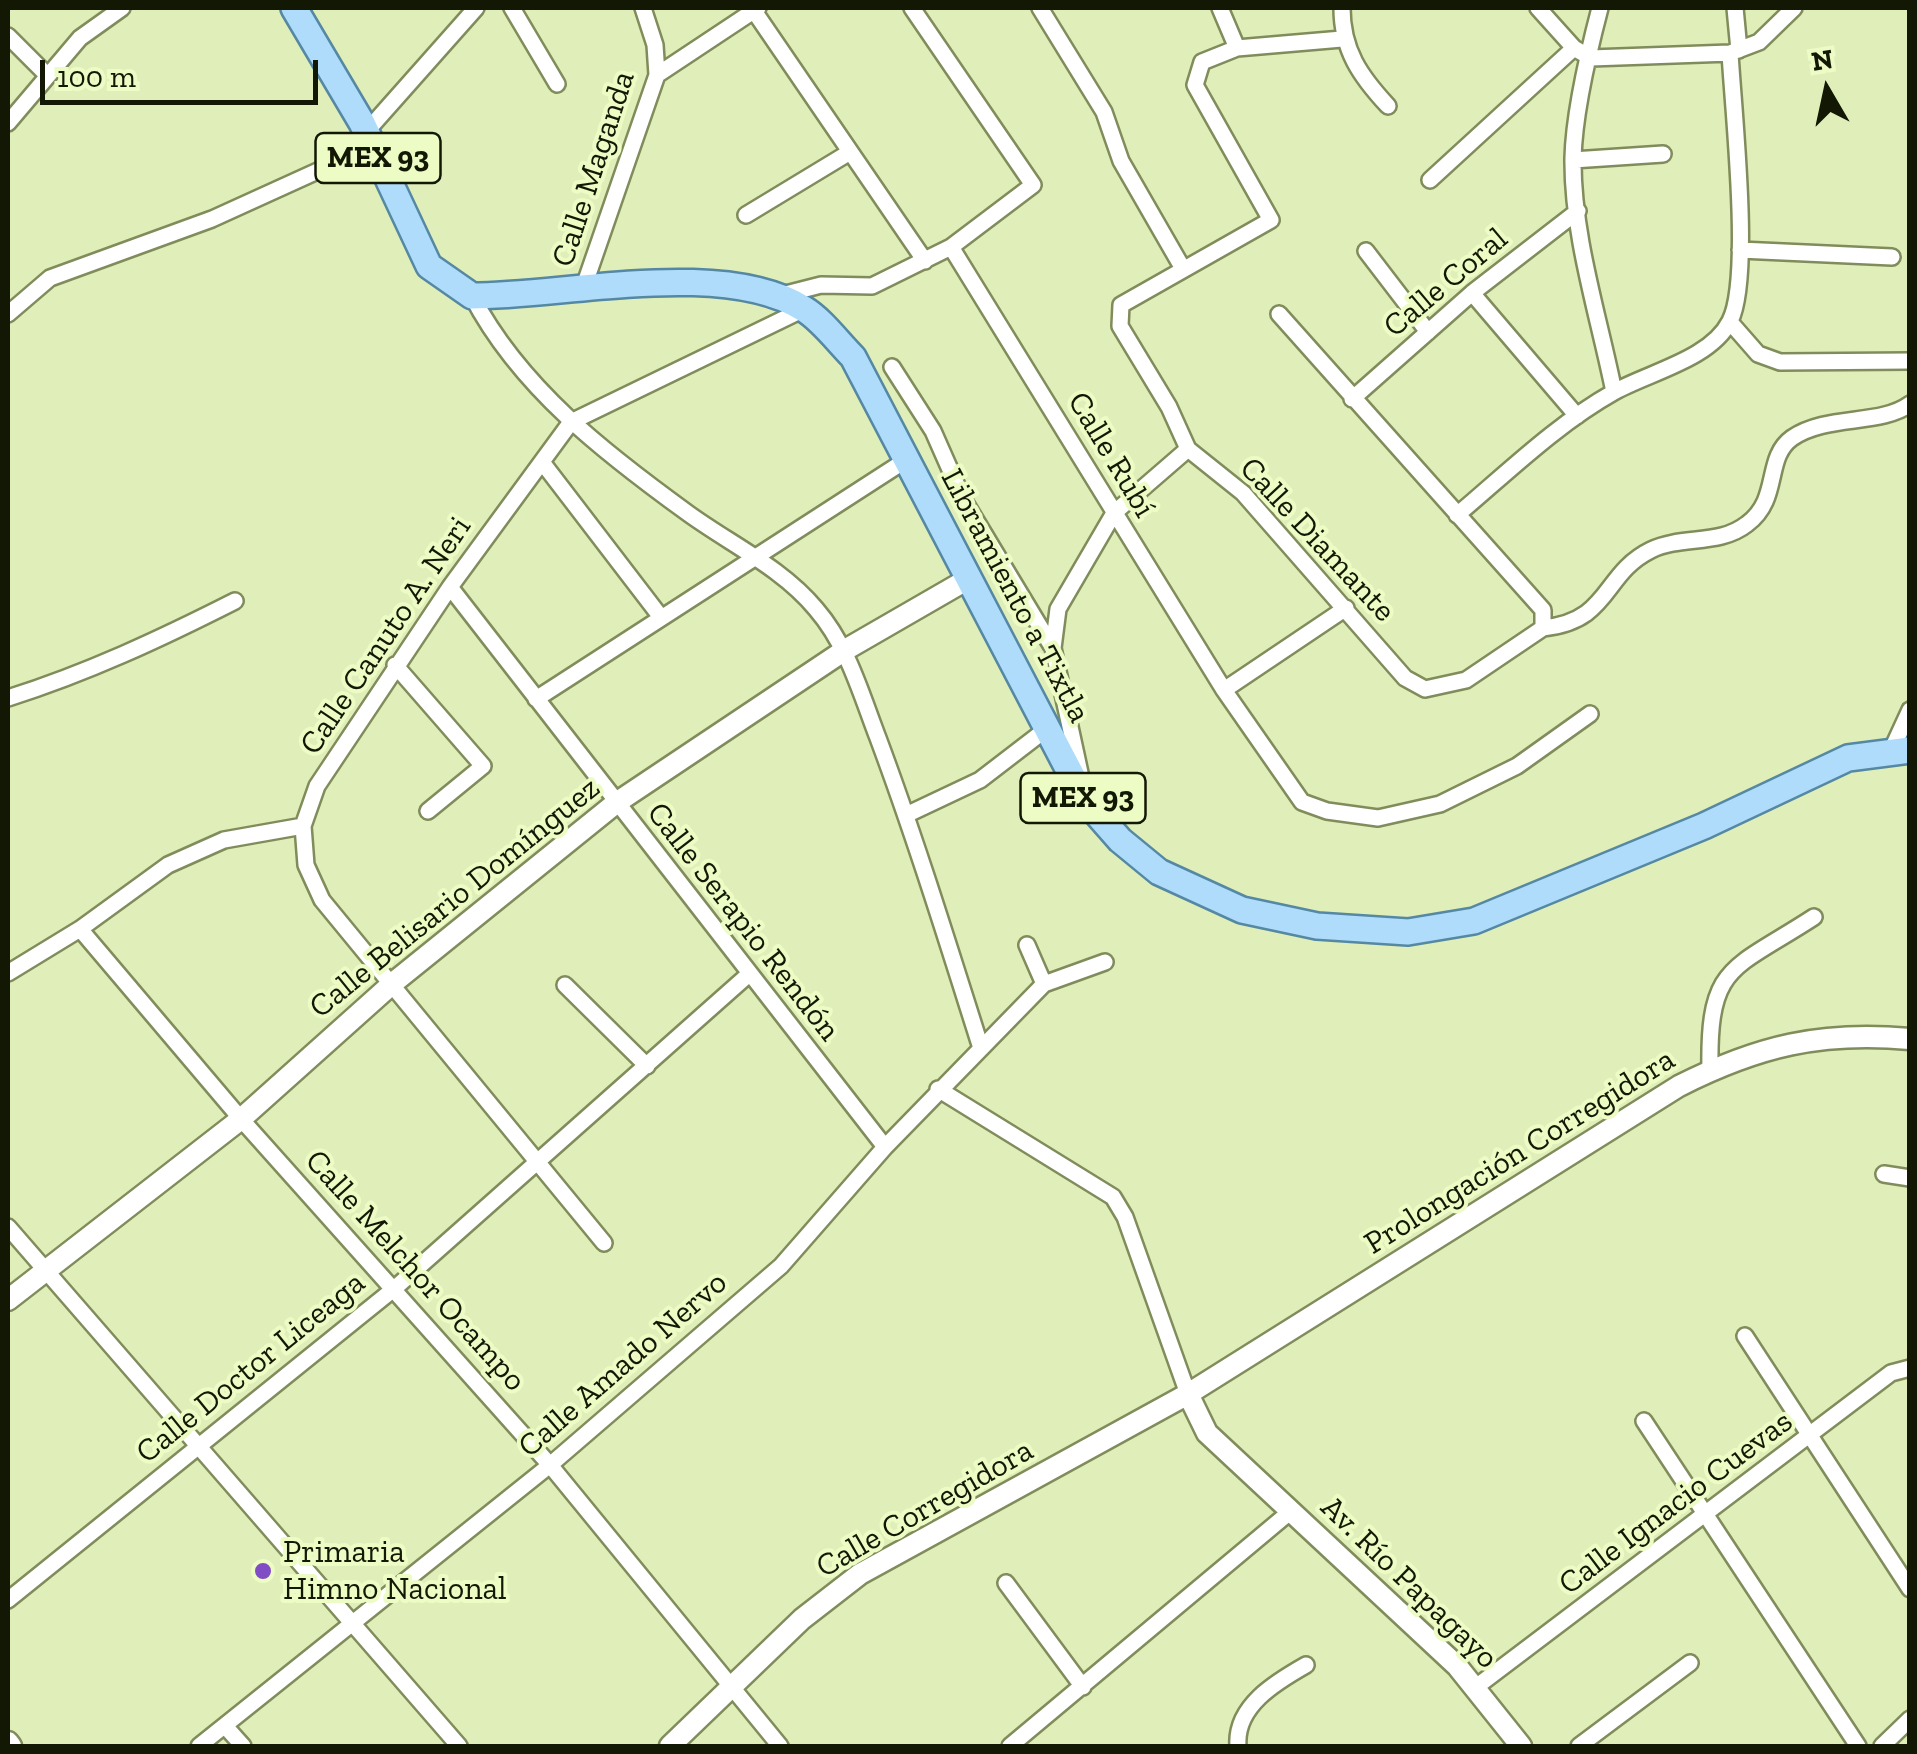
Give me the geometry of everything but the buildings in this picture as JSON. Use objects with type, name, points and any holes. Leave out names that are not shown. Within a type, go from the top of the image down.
[{"type":"main road","name":"MEX 93","points":[[294,8],[366,132],[429,266],[472,296]]},
{"type":"main road","name":"Libramiento a Tixtla","points":[[472,296],[657,283],[727,286],[804,309],[853,357],[1049,726],[1084,800],[1120,840],[1159,872],[1242,910],[1317,926],[1408,932],[1474,921],[1704,826],[1848,758],[1901,750]]},
{"type":"street","points":[[8,123],[80,38],[122,8]]},
{"type":"street","points":[[8,314],[50,278],[212,219],[322,169],[366,132],[476,8]]},
{"type":"street","points":[[512,8],[557,84]]},
{"type":"street","name":"Calle Maganda","points":[[583,289],[657,75],[656,44],[643,8]]},
{"type":"street","points":[[657,75],[755,8],[925,261]]},
{"type":"street","points":[[774,297],[821,285],[872,286],[952,247],[1034,185],[912,8]]},
{"type":"street","points":[[1040,8],[1104,112],[1121,161],[1182,267]]},
{"type":"street","points":[[1220,8],[1237,48]]},
{"type":"street","points":[[1342,8],[1342,39],[1363,79],[1388,106]]},
{"type":"street","points":[[1538,8],[1574,48],[1592,58],[1735,52],[1759,42],[1794,8]]},
{"type":"street","points":[[1600,8],[1576,118],[1573,160],[1578,211],[1614,392]]},
{"type":"street","points":[[1457,514],[1577,416],[1614,392],[1713,344],[1730,322],[1738,299],[1740,250],[1735,8]]},
{"type":"street","points":[[8,36],[47,74]]},
{"type":"street","points":[[1053,648],[1058,610],[1114,513],[1188,449],[1169,407],[1120,326],[1121,305],[1271,220],[1195,85],[1202,62],[1237,48],[1342,39]]},
{"type":"street","points":[[1430,180],[1574,48]]},
{"type":"street","points":[[746,215],[850,152]]},
{"type":"street","points":[[1573,160],[1663,154]]},
{"type":"street","name":"Calle Coral","points":[[1352,399],[1472,294],[1578,211]]},
{"type":"street","name":"Calle Rubí","points":[[952,247],[1224,690],[1302,802],[1327,812],[1378,818],[1440,804],[1478,788],[1590,714]]},
{"type":"street","points":[[1740,250],[1892,257]]},
{"type":"street","points":[[1366,251],[1428,332]]},
{"type":"street","points":[[1472,294],[1577,416]]},
{"type":"street","points":[[472,296],[494,338],[571,422],[690,514],[792,584],[844,650],[906,814],[981,1048]]},
{"type":"street","name":"Calle Canuto A. Neri","points":[[302,826],[317,786],[396,665],[571,422],[804,309]]},
{"type":"street","points":[[1279,314],[1543,610],[1543,628],[1572,625],[1595,608],[1649,551],[1718,538],[1746,524],[1768,502],[1774,465],[1787,442],[1812,426],[1910,404]]},
{"type":"street","points":[[1730,322],[1758,354],[1780,362],[1910,361]]},
{"type":"street","points":[[892,367],[932,431],[963,499],[1053,648],[1072,720],[1084,800]]},
{"type":"street","name":"Calle Diamante","points":[[1188,449],[1244,493],[1405,678],[1426,689],[1466,680],[1543,628]]},
{"type":"street","points":[[536,699],[906,460]]},
{"type":"street","points":[[542,462],[660,616]]},
{"type":"street","name":"Calle Belisario Domínguez","points":[[8,1300],[241,1119],[392,983],[616,803],[844,650],[968,579]]},
{"type":"street","name":"Calle Serapio Rendón","points":[[450,587],[884,1147]]},
{"type":"street","points":[[8,698],[144,647],[234,601]]},
{"type":"street","points":[[1224,690],[1346,608]]},
{"type":"street","points":[[396,665],[484,766],[428,810]]},
{"type":"street","points":[[1901,750],[1910,710]]},
{"type":"street","points":[[906,814],[968,788],[1049,726]]},
{"type":"street","points":[[8,974],[80,929],[168,864],[224,840],[302,826],[306,866],[322,900],[604,1242]]},
{"type":"street","points":[[1710,1071],[1709,1020],[1715,992],[1729,972],[1814,917]]},
{"type":"street","name":"Calle Melchor Ocampo","points":[[80,929],[241,1119],[550,1465],[728,1688],[780,1746]]},
{"type":"street","points":[[1027,945],[1044,984],[1105,962]]},
{"type":"street","name":"Calle Doctor Liceaga","points":[[8,1600],[394,1288],[748,976]]},
{"type":"street","points":[[565,984],[647,1066]]},
{"type":"street","name":"Calle Amado Nervo","points":[[199,1746],[550,1465],[781,1266],[884,1147],[1044,984]]},
{"type":"street","name":"Prolongación Corregidora","points":[[1188,1394],[1740,1056],[1856,1034],[1910,1039]]},
{"type":"street","points":[[938,1090],[1113,1197],[1125,1217],[1188,1394]]},
{"type":"street","points":[[1884,1174],[1910,1178]]},
{"type":"street","points":[[8,1227],[460,1746]]},
{"type":"street","points":[[1745,1336],[1910,1589]]},
{"type":"street","name":"Calle Ignacio Cuevas","points":[[1476,1687],[1812,1437],[1891,1373],[1910,1368]]},
{"type":"street","name":"Av. Río Papagayo","points":[[1188,1394],[1207,1433],[1476,1687],[1521,1746]]},
{"type":"street","name":"Calle Corregidora","points":[[670,1746],[802,1618],[860,1574],[1188,1394]]},
{"type":"street","points":[[1644,1421],[1858,1746]]},
{"type":"street","points":[[1010,1746],[1291,1511]]},
{"type":"street","points":[[1006,1583],[1083,1687]]},
{"type":"street","points":[[1579,1746],[1690,1663]]},
{"type":"street","points":[[1238,1746],[1237,1734],[1248,1710],[1269,1686],[1306,1664]]},
{"type":"street","points":[[1882,1746],[1910,1719]]},
{"type":"street","points":[[225,1726],[244,1746]]},
{"type":"place","name":"Primaria Himno Nacional","points":[[263,1571]]}]
